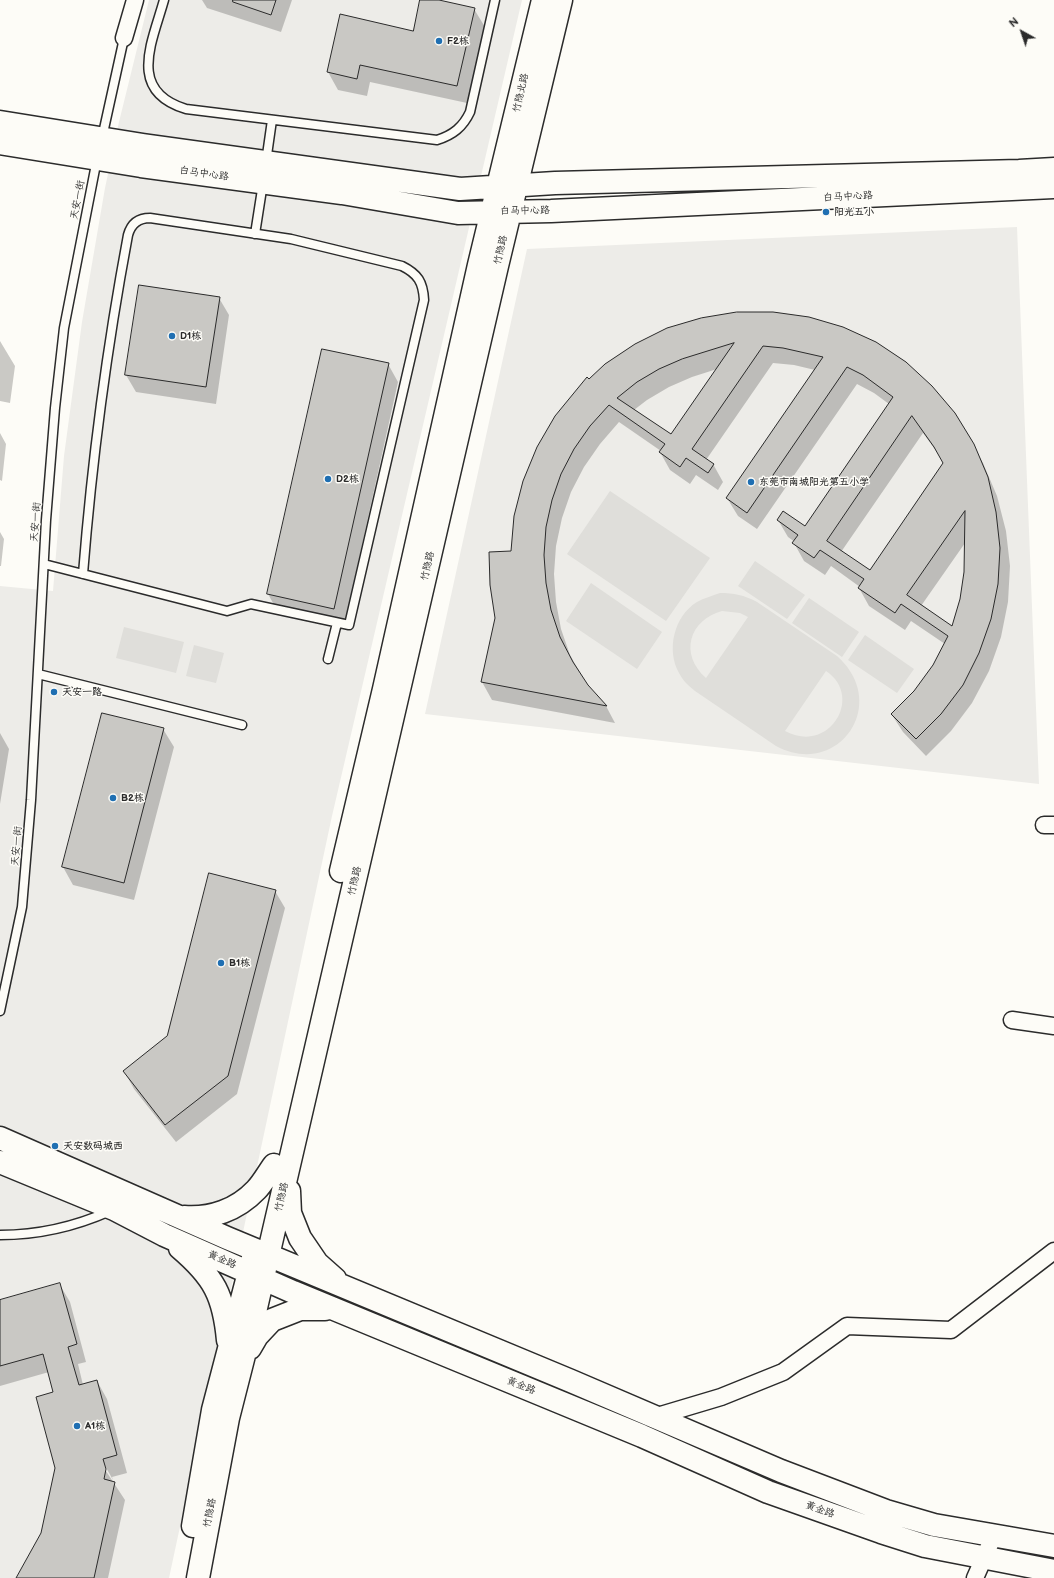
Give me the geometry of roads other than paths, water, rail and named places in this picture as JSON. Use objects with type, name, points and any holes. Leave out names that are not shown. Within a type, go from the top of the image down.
[{"type":"street","points":[[124,38],[135,0]]},
{"type":"street","name":"竹隐北路","points":[[507,186],[543,0]]},
{"type":"street","name":"竹隐北路","points":[[507,186],[561,0]]},
{"type":"street","name":"白马中心路","points":[[0,122],[100,149]]},
{"type":"street","name":"白马中心路","points":[[0,143],[100,149],[264,172],[460,189],[555,183],[1054,169]]},
{"type":"street","name":"白马中心路","points":[[264,172],[342,193],[458,213],[1054,187]]},
{"type":"street","name":"竹隐路","points":[[198,1578],[228,1418],[236,1356],[262,1253],[507,186]]},
{"type":"street","points":[[1012,1020],[1054,1026]]},
{"type":"street","points":[[0,1138],[262,1253],[781,1471],[886,1511],[934,1525],[1054,1546]]},
{"type":"street","name":"黄金路","points":[[0,1162],[114,1209],[164,1235],[335,1309],[642,1436],[768,1492],[925,1546],[1054,1571]]},
{"type":"street","points":[[177,1216],[199,1218],[233,1209],[281,1169],[290,1213],[300,1238],[317,1263],[347,1288]]},
{"type":"street","points":[[164,1235],[196,1262],[216,1287],[226,1317],[236,1356],[272,1320],[300,1309],[335,1309]]},
{"type":"street","points":[[654,1417],[721,1397],[783,1372],[847,1326],[951,1330],[1054,1251]]},
{"type":"street","name":"竹隐路","points":[[183,1578],[213,1410],[236,1356]]},
{"type":"street","points":[[975,1578],[994,1535]]},
{"type":"lane","points":[[164,0],[148,61],[148,74],[153,87],[161,98],[173,105],[186,109],[438,140],[454,133],[466,120],[470,112],[495,0]]},
{"type":"lane","name":"天安一街","points":[[0,1011],[22,907],[31,800],[46,520],[55,408],[64,328],[124,38]]},
{"type":"lane","points":[[255,234],[272,120]]},
{"type":"lane","points":[[44,564],[83,574],[227,610],[251,604],[349,626],[424,300],[423,289],[419,279],[411,271],[402,266],[291,239],[150,218],[138,220],[130,229],[107,360],[96,442],[83,574]]},
{"type":"lane","points":[[328,659],[337,623]]},
{"type":"lane","points":[[38,674],[242,725]]},
{"type":"lane","points":[[0,1235],[42,1232],[67,1227],[114,1209]]},
{"type":"place","name":"F2栋","points":[[439,41]]},
{"type":"place","name":"阳光五小","points":[[826,212]]},
{"type":"place","name":"D1栋","points":[[172,336]]},
{"type":"place","name":"D2栋","points":[[328,479]]},
{"type":"place","name":"东莞市南城阳光第五小学","points":[[751,482]]},
{"type":"place","name":"天安一路","points":[[54,692]]},
{"type":"place","name":"B2栋","points":[[113,798]]},
{"type":"place","name":"B1栋","points":[[221,963]]},
{"type":"place","name":"天安数码城西","points":[[55,1146]]},
{"type":"place","name":"A1栋","points":[[77,1426]]}]
